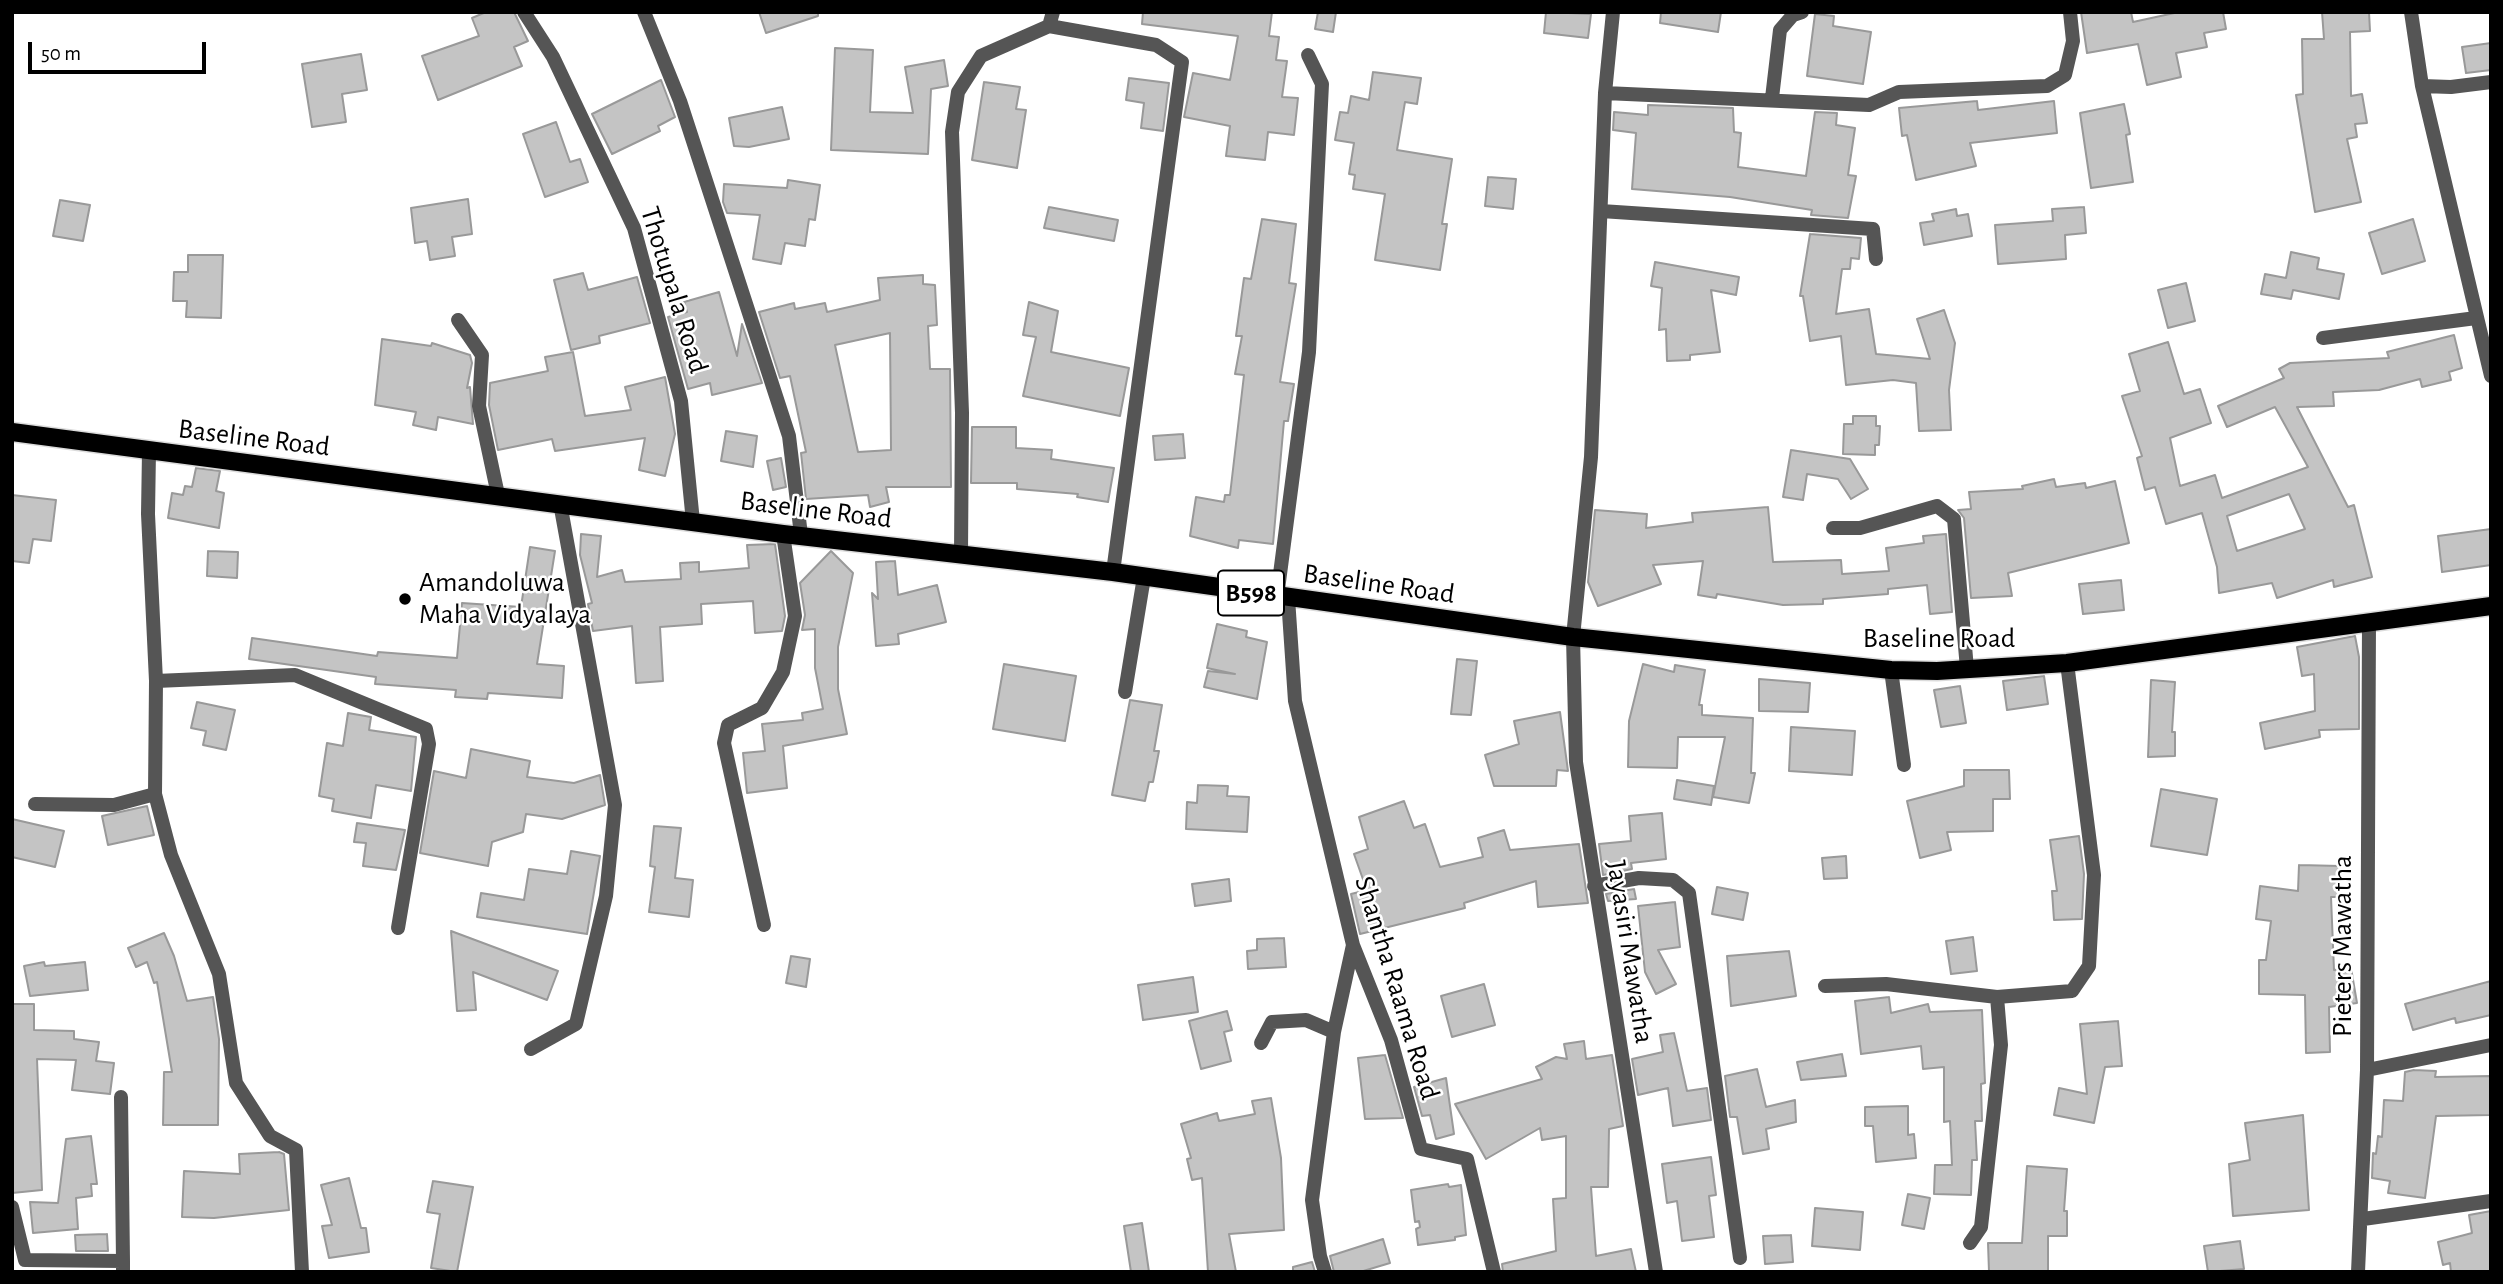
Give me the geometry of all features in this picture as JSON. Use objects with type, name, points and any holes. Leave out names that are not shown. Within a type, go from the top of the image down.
[{"type":"main road","name":"Baseline Road","points":[[12,432],[792,535],[1113,572],[1573,637],[1891,670],[2067,663],[2491,606]]},
{"type":"street","name":"Thotupala Road","points":[[524,12],[553,57],[634,228],[681,401],[693,522]]},
{"type":"street","points":[[644,12],[680,101],[789,436],[795,616],[783,672],[762,708],[728,725],[724,743],[764,925]]},
{"type":"street","name":"Jayasiri Mawatha","points":[[1613,12],[1605,93],[1591,457],[1573,637],[1576,762],[1656,1272]]},
{"type":"street","points":[[1772,98],[1780,30],[1793,15],[1802,12]]},
{"type":"street","points":[[1605,93],[1772,98],[1869,105],[1899,92],[2047,86],[2065,75],[2073,41],[2070,12]]},
{"type":"street","points":[[2411,12],[2422,86],[2491,376]]},
{"type":"street","points":[[961,554],[962,413],[952,132],[958,92],[981,56],[1051,19],[1157,45],[1182,62],[1113,572]]},
{"type":"street","name":"Shantha Raama Road","points":[[1308,55],[1322,84],[1309,352],[1283,598],[1295,701],[1353,945],[1391,1040],[1421,1149],[1466,1159],[1494,1272]]},
{"type":"street","points":[[2422,86],[2451,87],[2491,82]]},
{"type":"street","points":[[1601,211],[1873,229],[1876,259]]},
{"type":"street","points":[[2323,338],[2476,318]]},
{"type":"street","points":[[458,320],[482,355],[479,406],[498,495]]},
{"type":"street","points":[[149,451],[148,514],[156,681],[155,793],[171,855],[219,974],[236,1083],[270,1136],[296,1150],[302,1272]]},
{"type":"street","points":[[531,1049],[576,1024],[607,897],[615,805],[560,503]]},
{"type":"street","points":[[1833,528],[1860,528],[1937,506],[1954,519],[1967,669]]},
{"type":"street","points":[[1125,692],[1144,577]]},
{"type":"street","name":"Pieters Mawatha","points":[[2358,1272],[2363,1219],[2367,1070],[2370,621]]},
{"type":"street","points":[[1825,986],[1886,984],[1997,997],[2072,991],[2089,966],[2094,874],[2067,663]]},
{"type":"street","points":[[1891,670],[1904,765]]},
{"type":"street","points":[[156,681],[295,675],[426,729],[429,744],[398,928]]},
{"type":"street","points":[[36,804],[114,806],[155,793]]},
{"type":"street","points":[[1594,886],[1639,878],[1673,880],[1689,893],[1740,1258]]},
{"type":"street","points":[[1325,1272],[1312,1200],[1334,1032],[1353,945]]},
{"type":"street","points":[[1970,1243],[1981,1227],[2001,1045],[1997,997]]},
{"type":"street","points":[[1261,1043],[1272,1022],[1306,1020],[1334,1032]]},
{"type":"street","points":[[2367,1070],[2491,1045]]},
{"type":"street","points":[[12,1207],[25,1261],[123,1266],[121,1097]]},
{"type":"street","points":[[2363,1219],[2491,1201]]},
{"type":"building","points":[[486,12],[514,12],[528,41],[514,47],[522,66],[438,100],[422,56],[479,36],[472,18]]},
{"type":"building","points":[[759,12],[818,12],[818,16],[766,33]]},
{"type":"building","points":[[1143,12],[1272,12],[1269,36],[1279,37],[1276,60],[1287,61],[1282,97],[1298,98],[1294,135],[1268,132],[1265,160],[1226,156],[1230,126],[1184,117],[1193,73],[1230,80],[1238,36],[1142,24]]},
{"type":"building","points":[[1318,12],[1336,12],[1333,32],[1315,29]]},
{"type":"building","points":[[1546,12],[1591,14],[1588,38],[1544,33]]},
{"type":"building","points":[[1661,12],[1721,12],[1718,32],[1660,23]]},
{"type":"building","points":[[2081,12],[2131,12],[2133,22],[2179,12],[2223,12],[2226,29],[2204,33],[2207,47],[2176,53],[2181,77],[2147,85],[2138,44],[2087,53]]},
{"type":"building","points":[[2322,12],[2369,12],[2370,31],[2350,32],[2351,96],[2362,94],[2367,123],[2355,124],[2357,137],[2347,139],[2361,202],[2315,212],[2296,95],[2303,94],[2302,39],[2324,39]]},
{"type":"building","points":[[1815,14],[1834,16],[1833,26],[1871,32],[1863,84],[1807,76]]},
{"type":"building","points":[[2491,43],[2491,70],[2466,73],[2462,47]]},
{"type":"building","points":[[835,48],[873,50],[870,112],[913,113],[905,67],[944,60],[948,86],[931,89],[928,154],[831,150]]},
{"type":"building","points":[[361,54],[367,90],[342,94],[346,122],[312,127],[302,64]]},
{"type":"building","points":[[1373,72],[1421,78],[1417,104],[1405,102],[1397,150],[1452,159],[1442,224],[1447,224],[1440,270],[1375,260],[1385,194],[1353,189],[1355,175],[1349,174],[1354,143],[1335,140],[1340,112],[1348,113],[1351,96],[1369,100]]},
{"type":"building","points":[[1129,78],[1169,83],[1163,131],[1141,128],[1144,103],[1126,100]]},
{"type":"building","points":[[661,80],[675,117],[658,126],[660,131],[612,154],[592,114]]},
{"type":"building","points":[[984,82],[1020,87],[1016,109],[1026,110],[1017,168],[972,160]]},
{"type":"building","points":[[1977,101],[1978,110],[2054,101],[2057,133],[1970,143],[1976,166],[1916,180],[1907,135],[1902,136],[1899,108]]},
{"type":"building","points":[[2124,104],[2130,134],[2126,135],[2133,182],[2091,188],[2080,113]]},
{"type":"building","points":[[1648,105],[1733,108],[1734,132],[1741,133],[1738,167],[1806,176],[1815,112],[1837,113],[1836,125],[1855,128],[1848,175],[1856,176],[1848,218],[1811,215],[1812,210],[1730,197],[1632,189],[1636,133],[1613,130],[1614,112],[1648,115]]},
{"type":"building","points":[[782,107],[789,139],[749,147],[734,146],[729,118]]},
{"type":"building","points":[[556,122],[570,162],[580,159],[588,182],[545,197],[523,134]]},
{"type":"building","points":[[1488,177],[1516,179],[1513,209],[1485,206]]},
{"type":"building","points":[[788,180],[820,185],[815,220],[809,219],[805,246],[785,243],[781,264],[753,259],[760,215],[727,213],[723,202],[724,184],[787,188]]},
{"type":"building","points":[[468,199],[472,234],[452,237],[455,256],[430,260],[427,241],[415,243],[411,208]]},
{"type":"building","points":[[60,200],[90,205],[83,241],[53,236]]},
{"type":"building","points":[[1049,207],[1118,220],[1114,241],[1044,228]]},
{"type":"building","points":[[2084,207],[2086,233],[2065,235],[2066,259],[1998,264],[1995,225],[2053,221],[2052,209]]},
{"type":"building","points":[[1956,209],[1957,216],[1968,214],[1972,236],[1924,245],[1920,223],[1934,221],[1932,214]]},
{"type":"building","points":[[1262,219],[1296,224],[1289,283],[1296,284],[1280,382],[1294,384],[1288,421],[1284,421],[1273,544],[1239,540],[1238,548],[1190,536],[1196,497],[1224,502],[1225,495],[1230,495],[1244,375],[1235,374],[1242,336],[1236,336],[1244,278],[1251,279]]},
{"type":"building","points":[[2413,219],[2425,261],[2382,274],[2369,233]]},
{"type":"building","points":[[1810,234],[1861,238],[1859,259],[1851,258],[1850,269],[1842,269],[1836,314],[1869,309],[1876,354],[1930,359],[1917,319],[1944,310],[1955,343],[1949,390],[1951,430],[1919,431],[1916,383],[1893,380],[1846,385],[1841,336],[1810,341],[1803,296],[1800,296]]},
{"type":"building","points":[[2291,252],[2319,258],[2317,269],[2344,274],[2339,299],[2293,290],[2291,299],[2261,294],[2265,274],[2286,278]]},
{"type":"building","points":[[188,255],[223,255],[221,318],[186,317],[187,301],[173,301],[174,272],[188,272]]},
{"type":"building","points":[[1655,262],[1739,277],[1736,295],[1711,290],[1720,352],[1690,355],[1690,360],[1667,361],[1666,329],[1659,330],[1662,288],[1651,286]]},
{"type":"building","points":[[583,273],[588,290],[637,277],[650,323],[599,336],[600,343],[571,350],[554,280]]},
{"type":"building","points":[[923,275],[923,284],[935,285],[937,325],[928,326],[930,369],[950,369],[951,487],[886,487],[889,502],[870,507],[868,495],[806,499],[801,453],[806,452],[790,376],[780,378],[759,312],[794,303],[795,309],[825,303],[827,312],[880,300],[878,278]],"holes":[[[890,333],[891,450],[858,452],[835,345]]]},
{"type":"building","points":[[2186,283],[2195,321],[2168,328],[2158,290]]},
{"type":"building","points":[[719,292],[737,356],[742,324],[762,383],[712,395],[710,383],[688,389],[668,317],[687,312],[684,302]]},
{"type":"building","points":[[1029,302],[1058,311],[1051,352],[1129,368],[1120,416],[1023,396],[1036,337],[1023,335]]},
{"type":"building","points":[[2454,335],[2462,368],[2449,372],[2451,380],[2422,387],[2420,379],[2379,390],[2333,392],[2334,406],[2297,407],[2348,507],[2354,505],[2372,577],[2334,587],[2333,580],[2277,598],[2272,583],[2219,593],[2217,567],[2202,513],[2166,524],[2155,487],[2145,490],[2137,458],[2142,456],[2122,396],[2140,391],[2129,354],[2168,342],[2184,394],[2200,389],[2211,423],[2170,438],[2180,486],[2215,475],[2222,498],[2308,467],[2275,407],[2227,427],[2218,406],[2284,378],[2279,369],[2290,363],[2389,358],[2387,352]],"holes":[[[2289,494],[2305,529],[2237,551],[2227,516]]]},
{"type":"building","points":[[382,339],[431,346],[432,343],[470,355],[472,363],[467,388],[470,387],[473,424],[438,417],[436,430],[413,425],[416,412],[375,405]]},
{"type":"building","points":[[573,352],[585,416],[631,410],[625,387],[665,377],[675,434],[665,476],[639,470],[645,438],[555,451],[552,439],[498,450],[489,405],[490,383],[548,371],[545,357]]},
{"type":"building","points":[[1853,416],[1876,416],[1876,426],[1880,426],[1879,445],[1875,445],[1875,455],[1843,454],[1844,424],[1853,424]]},
{"type":"building","points":[[972,427],[1016,427],[1016,448],[1052,450],[1051,459],[1114,468],[1108,502],[1077,497],[1078,494],[1017,489],[1017,483],[971,483]]},
{"type":"building","points":[[726,431],[757,436],[753,467],[721,461]]},
{"type":"building","points":[[1183,434],[1185,458],[1155,460],[1153,436]]},
{"type":"building","points":[[1791,450],[1850,459],[1868,489],[1851,499],[1838,479],[1807,474],[1803,500],[1783,497]]},
{"type":"building","points":[[781,458],[786,487],[773,490],[767,461]]},
{"type":"building","points":[[196,468],[220,471],[216,491],[224,493],[219,528],[168,518],[172,493],[183,495],[185,486],[192,487]]},
{"type":"building","points":[[2054,479],[2056,487],[2085,483],[2086,488],[2115,481],[2129,543],[2008,573],[2012,596],[1971,598],[1964,518],[1958,510],[1971,509],[1969,492],[2023,489],[2022,486]]},
{"type":"building","points":[[12,495],[56,500],[51,541],[33,539],[29,563],[12,561]]},
{"type":"building","points":[[1768,507],[1773,562],[1841,560],[1842,574],[1889,571],[1886,548],[1924,543],[1923,536],[1946,534],[1952,612],[1930,614],[1927,585],[1888,589],[1888,594],[1823,599],[1823,604],[1783,605],[1717,594],[1716,598],[1698,595],[1703,561],[1653,565],[1661,584],[1598,606],[1588,582],[1595,510],[1647,514],[1646,528],[1693,522],[1692,513]]},
{"type":"building","points":[[2491,529],[2491,565],[2442,572],[2438,536]]},
{"type":"building","points":[[581,534],[601,536],[597,577],[622,570],[625,582],[681,579],[680,563],[699,562],[699,572],[749,568],[747,545],[775,544],[785,616],[782,631],[755,633],[753,601],[701,604],[702,624],[660,627],[663,681],[636,683],[632,626],[593,631],[588,604],[592,603],[580,555]]},
{"type":"building","points":[[530,547],[555,551],[537,664],[564,666],[562,698],[488,693],[487,699],[455,697],[456,690],[375,684],[376,677],[249,659],[252,638],[377,656],[378,652],[457,658],[462,603],[521,607]]},
{"type":"building","points":[[208,551],[238,552],[237,578],[207,576]]},
{"type":"building","points":[[831,551],[853,573],[838,647],[838,689],[847,734],[783,746],[787,788],[747,793],[743,753],[765,751],[762,724],[803,720],[802,713],[823,709],[815,668],[815,629],[802,630],[805,615],[800,583]]},
{"type":"building","points":[[895,561],[898,595],[937,585],[946,622],[898,634],[899,644],[876,646],[872,593],[878,599],[876,562]]},
{"type":"building","points":[[2121,580],[2124,610],[2083,614],[2079,584]]},
{"type":"building","points":[[1217,624],[1247,631],[1246,637],[1267,642],[1257,699],[1204,687],[1208,671],[1235,674],[1207,668]]},
{"type":"building","points":[[2355,636],[2359,657],[2359,729],[2319,730],[2320,737],[2265,749],[2260,723],[2315,711],[2314,674],[2302,676],[2297,647]]},
{"type":"building","points":[[1457,659],[1477,661],[1471,715],[1451,714]]},
{"type":"building","points":[[1004,664],[1076,676],[1065,741],[993,729]]},
{"type":"building","points":[[1643,664],[1674,672],[1675,665],[1705,670],[1699,705],[1702,705],[1702,715],[1753,718],[1751,773],[1755,773],[1749,803],[1713,797],[1725,737],[1678,737],[1677,768],[1628,767],[1629,721]]},
{"type":"building","points":[[2044,676],[2048,704],[2007,710],[2003,681]]},
{"type":"building","points":[[1759,679],[1810,683],[1808,712],[1759,711]]},
{"type":"building","points":[[2151,680],[2175,682],[2172,732],[2175,732],[2175,756],[2148,757]]},
{"type":"building","points":[[1960,686],[1966,723],[1941,727],[1934,690]]},
{"type":"building","points":[[1130,700],[1162,705],[1154,751],[1159,751],[1153,782],[1149,782],[1145,801],[1112,795]]},
{"type":"building","points":[[197,702],[235,710],[226,750],[203,745],[206,731],[191,728]]},
{"type":"building","points":[[1560,712],[1568,771],[1557,770],[1556,786],[1494,786],[1485,755],[1519,744],[1514,721]]},
{"type":"building","points":[[348,713],[371,717],[369,730],[416,737],[411,791],[376,785],[371,818],[332,811],[334,799],[319,796],[327,743],[343,746]]},
{"type":"building","points":[[1791,727],[1855,731],[1852,775],[1789,771]]},
{"type":"building","points":[[471,749],[530,761],[527,777],[574,783],[600,775],[605,805],[562,819],[526,814],[523,832],[492,842],[488,866],[420,853],[434,771],[466,778]]},
{"type":"building","points":[[1964,770],[2009,770],[2010,799],[1993,799],[1993,831],[1947,832],[1951,850],[1920,858],[1907,801],[1964,786]]},
{"type":"building","points":[[1677,780],[1714,786],[1711,805],[1674,799]]},
{"type":"building","points":[[1198,785],[1228,786],[1227,796],[1249,797],[1247,832],[1186,829],[1187,802],[1197,803]]},
{"type":"building","points":[[2161,789],[2217,799],[2207,855],[2151,846]]},
{"type":"building","points":[[1404,801],[1414,828],[1425,824],[1440,867],[1483,857],[1478,838],[1504,830],[1510,850],[1579,844],[1588,903],[1538,907],[1536,881],[1464,903],[1465,908],[1360,934],[1351,894],[1359,892],[1358,887],[1365,885],[1354,854],[1368,849],[1359,817]]},
{"type":"building","points":[[147,806],[154,835],[108,845],[102,816]]},
{"type":"building","points":[[1662,813],[1666,859],[1631,863],[1632,869],[1603,875],[1599,844],[1631,841],[1629,816]]},
{"type":"building","points":[[12,819],[64,831],[55,867],[12,857]]},
{"type":"building","points":[[357,823],[405,830],[396,870],[363,866],[366,843],[354,842]]},
{"type":"building","points":[[654,826],[681,828],[675,878],[693,880],[689,917],[649,912],[655,867],[650,866]]},
{"type":"building","points":[[2079,836],[2084,874],[2082,919],[2054,920],[2052,891],[2057,891],[2050,840]]},
{"type":"building","points":[[571,851],[600,856],[587,934],[477,917],[481,893],[524,900],[529,869],[567,874]]},
{"type":"building","points":[[1846,856],[1847,878],[1824,879],[1822,858]]},
{"type":"building","points":[[2299,865],[2340,866],[2340,897],[2331,897],[2334,970],[2351,968],[2357,1003],[2329,1007],[2330,1052],[2306,1053],[2305,995],[2259,994],[2259,960],[2266,960],[2271,921],[2256,919],[2260,886],[2298,891]]},
{"type":"building","points":[[1229,879],[1231,901],[1195,906],[1192,884]]},
{"type":"building","points":[[1717,887],[1748,893],[1743,920],[1712,914]]},
{"type":"building","points":[[1634,889],[1636,899],[1608,901],[1606,894]]},
{"type":"building","points":[[1675,902],[1680,947],[1658,950],[1676,984],[1656,994],[1645,972],[1638,906]]},
{"type":"building","points":[[451,931],[558,971],[547,1000],[473,972],[476,1010],[457,1011]]},
{"type":"building","points":[[164,933],[174,956],[187,1001],[213,997],[219,1039],[218,1125],[163,1125],[164,1072],[172,1072],[157,982],[154,983],[147,962],[136,967],[128,948]]},
{"type":"building","points":[[1973,937],[1977,971],[1951,974],[1946,941]]},
{"type":"building","points":[[1284,938],[1286,967],[1248,969],[1247,951],[1257,950],[1257,939]]},
{"type":"building","points":[[1789,951],[1796,996],[1731,1006],[1727,956]]},
{"type":"building","points":[[791,956],[810,959],[806,987],[786,983]]},
{"type":"building","points":[[44,962],[45,966],[85,962],[88,990],[30,996],[24,966]]},
{"type":"building","points":[[1193,977],[1198,1012],[1143,1020],[1138,985]]},
{"type":"building","points":[[2491,981],[2491,1015],[2456,1023],[2455,1018],[2413,1030],[2405,1004]]},
{"type":"building","points":[[1484,984],[1495,1025],[1452,1037],[1441,996]]},
{"type":"building","points":[[1889,997],[1891,1013],[1928,1004],[1930,1012],[1982,1010],[1985,1083],[1981,1084],[1982,1121],[1975,1121],[1977,1160],[1972,1160],[1971,1195],[1934,1194],[1935,1165],[1952,1165],[1950,1121],[1944,1122],[1944,1067],[1923,1069],[1921,1046],[1861,1054],[1855,1001]]},
{"type":"building","points":[[12,1004],[34,1004],[34,1030],[74,1031],[74,1039],[99,1042],[96,1061],[114,1063],[110,1094],[72,1090],[76,1060],[37,1059],[42,1190],[12,1193]]},
{"type":"building","points":[[1227,1011],[1232,1030],[1224,1032],[1231,1061],[1201,1069],[1189,1021]]},
{"type":"building","points":[[2118,1021],[2122,1066],[2105,1067],[2094,1123],[2054,1115],[2059,1088],[2087,1094],[2080,1024]]},
{"type":"building","points":[[1674,1033],[1687,1091],[1707,1088],[1711,1120],[1673,1126],[1668,1088],[1638,1095],[1632,1059],[1663,1052],[1660,1035]]},
{"type":"building","points":[[1584,1041],[1586,1059],[1612,1055],[1623,1126],[1609,1129],[1608,1187],[1591,1187],[1596,1256],[1631,1249],[1636,1272],[1503,1272],[1502,1264],[1556,1251],[1553,1199],[1566,1198],[1566,1136],[1542,1140],[1540,1128],[1486,1159],[1455,1104],[1542,1079],[1536,1067],[1556,1057],[1567,1059],[1564,1044]]},
{"type":"building","points":[[1842,1054],[1846,1076],[1801,1080],[1797,1062]]},
{"type":"building","points":[[1385,1055],[1403,1118],[1365,1119],[1358,1058]]},
{"type":"building","points":[[1757,1069],[1766,1107],[1795,1100],[1796,1122],[1766,1129],[1769,1149],[1743,1154],[1737,1117],[1730,1117],[1725,1076]]},
{"type":"building","points":[[2436,1071],[2435,1077],[2491,1076],[2491,1115],[2436,1116],[2425,1198],[2388,1193],[2390,1181],[2372,1178],[2373,1153],[2376,1154],[2378,1136],[2382,1137],[2384,1100],[2403,1101],[2405,1072]]},
{"type":"building","points":[[1446,1078],[1454,1134],[1436,1139],[1430,1115],[1422,1116],[1414,1087]]},
{"type":"building","points":[[1271,1098],[1281,1158],[1284,1230],[1229,1234],[1236,1272],[1208,1272],[1202,1178],[1192,1180],[1187,1159],[1191,1158],[1181,1124],[1217,1113],[1219,1121],[1255,1114],[1252,1101]]},
{"type":"building","points":[[1908,1106],[1908,1135],[1914,1134],[1916,1158],[1876,1162],[1873,1126],[1865,1126],[1865,1107]]},
{"type":"building","points":[[2303,1115],[2309,1210],[2233,1216],[2229,1164],[2250,1160],[2245,1123]]},
{"type":"building","points":[[91,1136],[97,1184],[91,1184],[92,1196],[76,1198],[78,1229],[33,1233],[30,1202],[58,1203],[66,1139]]},
{"type":"building","points":[[239,1154],[284,1154],[289,1210],[214,1218],[182,1217],[184,1171],[240,1174]]},
{"type":"building","points":[[1711,1157],[1716,1195],[1709,1196],[1714,1237],[1682,1241],[1677,1201],[1667,1203],[1662,1164]]},
{"type":"building","points":[[2027,1166],[2067,1169],[2064,1211],[2067,1211],[2067,1236],[2048,1236],[2048,1271],[1989,1272],[1988,1243],[2022,1243]]},
{"type":"building","points":[[349,1178],[361,1228],[366,1228],[369,1252],[329,1258],[322,1226],[332,1225],[321,1185]]},
{"type":"building","points":[[433,1181],[473,1187],[457,1272],[431,1268],[440,1214],[427,1212]]},
{"type":"building","points":[[1448,1184],[1449,1187],[1461,1185],[1466,1235],[1455,1237],[1455,1240],[1418,1245],[1416,1229],[1420,1227],[1419,1221],[1415,1222],[1411,1190]]},
{"type":"building","points":[[1908,1194],[1930,1198],[1924,1229],[1902,1225]]},
{"type":"building","points":[[1815,1208],[1863,1212],[1860,1250],[1812,1246]]},
{"type":"building","points":[[2491,1211],[2491,1272],[2451,1272],[2450,1263],[2443,1265],[2438,1242],[2472,1233],[2469,1215]]},
{"type":"building","points":[[1142,1223],[1149,1272],[1131,1272],[1124,1226]]},
{"type":"building","points":[[107,1234],[108,1251],[76,1251],[75,1235]]},
{"type":"building","points":[[1791,1235],[1793,1262],[1765,1264],[1763,1236]]},
{"type":"building","points":[[1383,1239],[1390,1263],[1360,1272],[1334,1272],[1330,1256]]},
{"type":"building","points":[[2240,1241],[2244,1269],[2208,1272],[2204,1246]]},
{"type":"building","points":[[1312,1262],[1315,1272],[1293,1272],[1293,1267]]},
{"type":"place","name":"Amandoluwa Maha Vidyalaya","points":[[405,599]]}]
